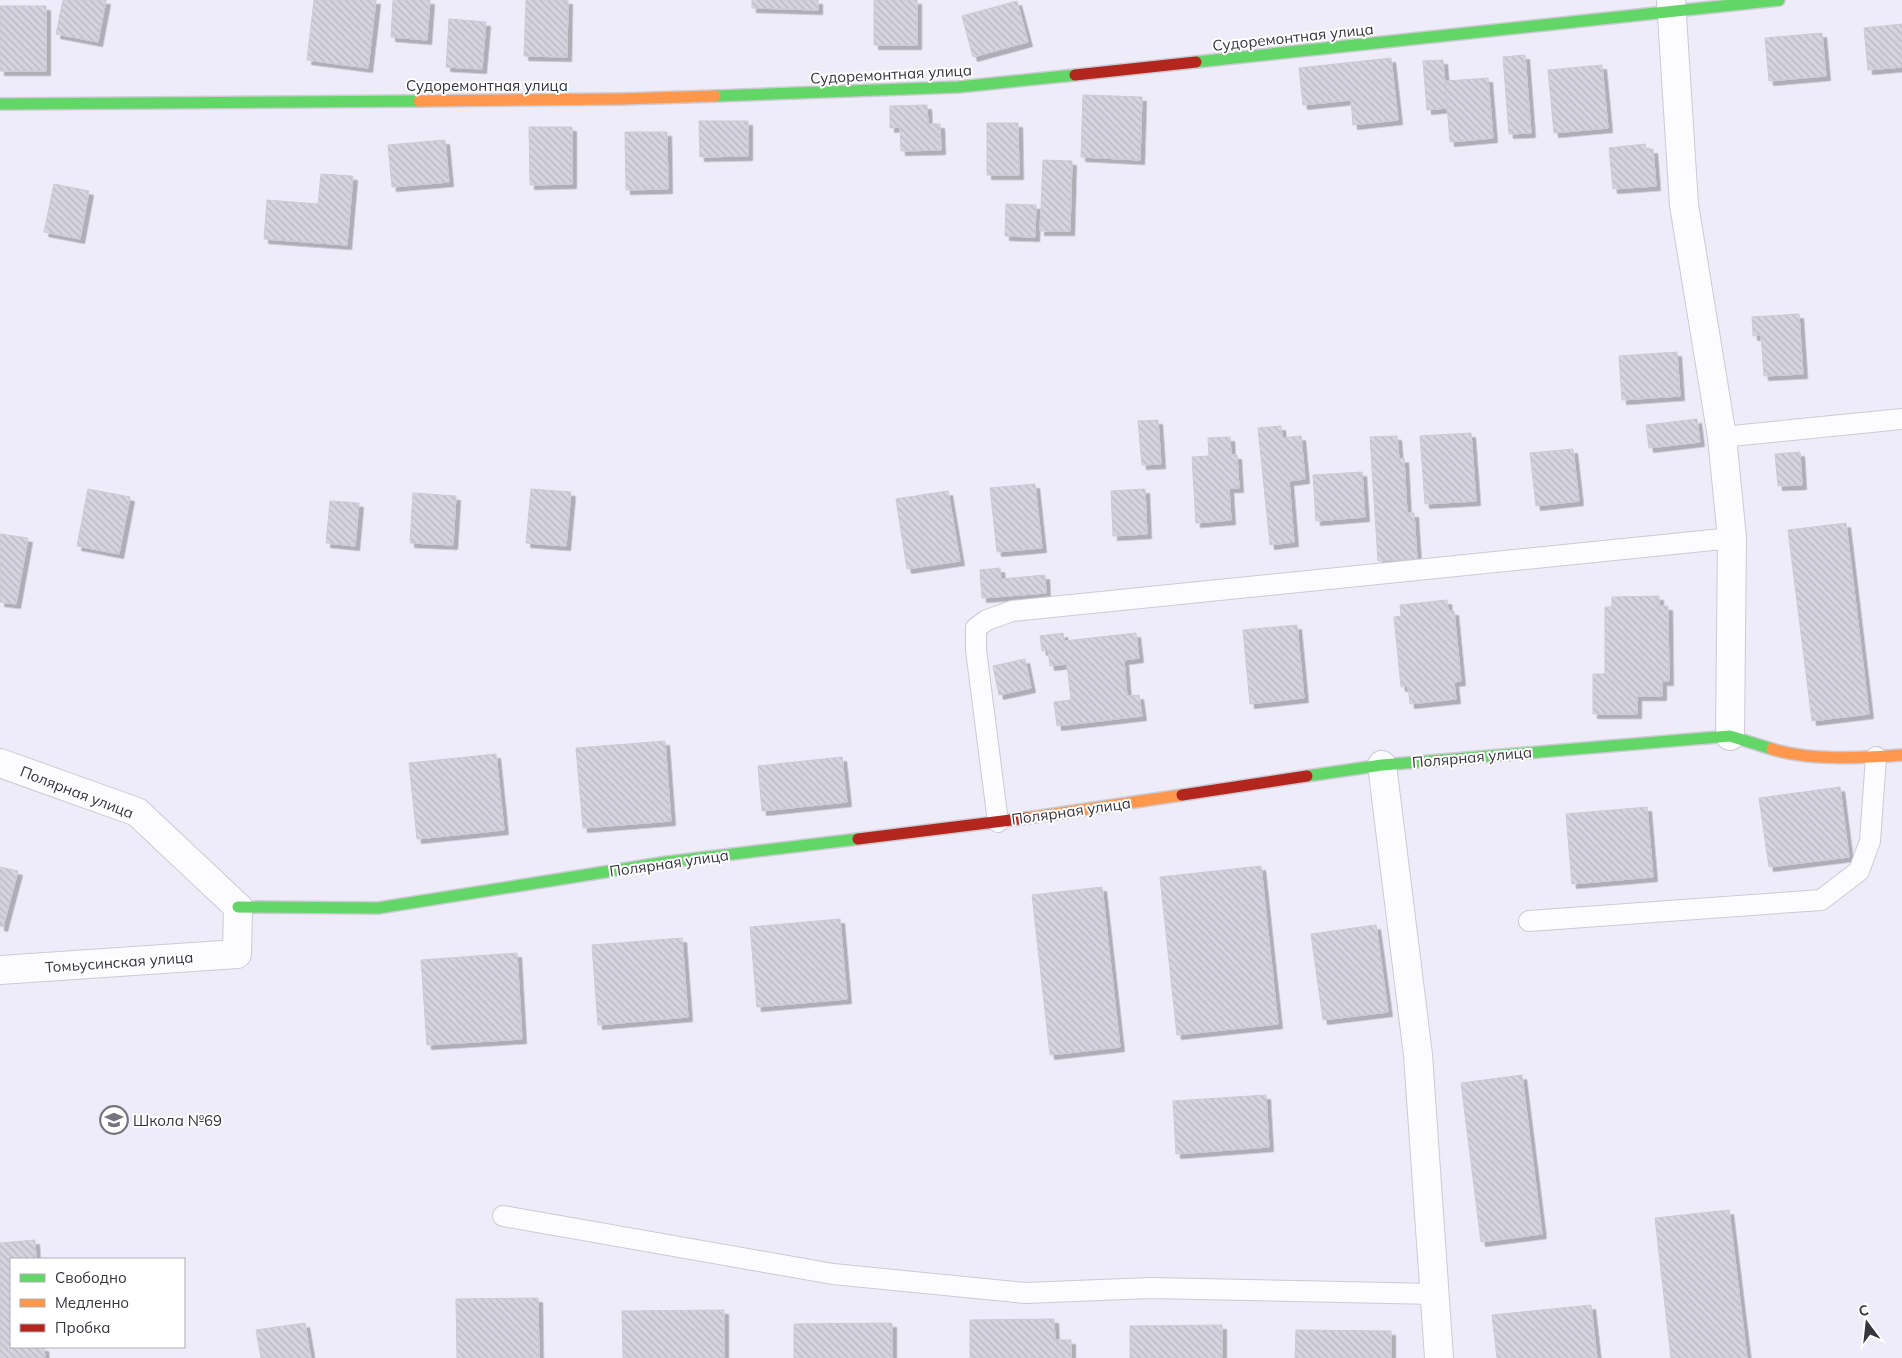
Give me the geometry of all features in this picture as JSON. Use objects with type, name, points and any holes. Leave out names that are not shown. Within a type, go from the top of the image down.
[{"type":"street","name":"Судоремонтная улица","points":[[0,104],[621,99],[958,87],[1671,6],[1778,0]]},
{"type":"street","points":[[1671,6],[1684,205],[1722,437],[1732,538],[1730,736]]},
{"type":"street","name":"Полярная улица","points":[[0,763],[136,812],[238,907],[378,908],[667,862],[998,822],[1382,765],[1730,736],[1792,755],[1876,757],[1902,755]]},
{"type":"street","points":[[1382,765],[1418,1055],[1439,1358]]},
{"type":"street","name":"Томьусинская улица","points":[[0,970],[237,954],[238,907]]},
{"type":"lane","points":[[1722,437],[1902,419]]},
{"type":"lane","points":[[998,822],[976,650],[976,628],[986,620],[1012,611],[1732,538]]},
{"type":"lane","points":[[1529,921],[1821,900],[1859,871],[1870,841],[1876,757]]},
{"type":"lane","points":[[503,1216],[833,1274],[1025,1293],[1150,1288],[1435,1294]]},
{"type":"building","points":[[63,0],[106,0],[98,42],[56,34]]},
{"type":"building","points":[[314,0],[376,0],[368,68],[307,60]]},
{"type":"building","points":[[393,0],[430,0],[427,40],[391,37]]},
{"type":"building","points":[[526,0],[568,0],[567,57],[524,56]]},
{"type":"building","points":[[752,0],[818,0],[818,10],[752,8]]},
{"type":"building","points":[[874,0],[917,0],[917,45],[874,45]]},
{"type":"building","points":[[1017,1],[1028,42],[973,57],[962,16]]},
{"type":"building","points":[[0,6],[46,6],[46,71],[0,71]]},
{"type":"building","points":[[449,19],[486,22],[482,69],[446,67]]},
{"type":"building","points":[[1902,24],[1902,67],[1868,70],[1864,28]]},
{"type":"building","points":[[1822,33],[1826,76],[1769,81],[1765,38]]},
{"type":"building","points":[[1525,55],[1531,133],[1509,134],[1503,57]]},
{"type":"building","points":[[1391,58],[1398,120],[1353,125],[1351,100],[1303,105],[1299,68]]},
{"type":"building","points":[[1443,60],[1447,108],[1427,110],[1423,61]]},
{"type":"building","points":[[1602,65],[1608,128],[1554,133],[1548,70]]},
{"type":"building","points":[[1488,78],[1493,138],[1450,142],[1445,81]]},
{"type":"building","points":[[1083,95],[1142,97],[1140,160],[1081,157]]},
{"type":"building","points":[[927,105],[928,124],[940,124],[941,150],[901,151],[900,127],[890,128],[890,106]]},
{"type":"building","points":[[699,121],[748,121],[748,156],[700,157]]},
{"type":"building","points":[[987,123],[1018,123],[1019,175],[987,175]]},
{"type":"building","points":[[529,127],[572,127],[572,184],[530,185]]},
{"type":"building","points":[[625,132],[667,132],[668,189],[626,190]]},
{"type":"building","points":[[445,140],[449,182],[392,187],[388,145]]},
{"type":"building","points":[[1645,144],[1646,150],[1653,149],[1656,186],[1613,189],[1609,148]]},
{"type":"building","points":[[1043,160],[1072,161],[1070,231],[1040,231]]},
{"type":"building","points":[[321,174],[353,176],[347,245],[264,239],[267,200],[318,204]]},
{"type":"building","points":[[54,184],[89,191],[80,239],[44,232]]},
{"type":"building","points":[[1006,204],[1036,205],[1035,237],[1005,236]]},
{"type":"building","points":[[1799,314],[1803,374],[1764,376],[1761,335],[1753,336],[1752,317]]},
{"type":"building","points":[[1677,352],[1680,396],[1622,400],[1619,356]]},
{"type":"building","points":[[1697,419],[1700,442],[1649,448],[1646,425]]},
{"type":"building","points":[[1158,420],[1161,464],[1142,465],[1138,421]]},
{"type":"building","points":[[1281,426],[1282,438],[1301,436],[1305,479],[1289,481],[1294,542],[1270,545],[1258,428]]},
{"type":"building","points":[[1471,433],[1476,501],[1425,504],[1420,436]]},
{"type":"building","points":[[1397,436],[1399,459],[1404,458],[1407,513],[1414,513],[1417,559],[1378,561],[1370,437]]},
{"type":"building","points":[[1230,437],[1231,455],[1237,455],[1239,488],[1229,488],[1231,520],[1196,523],[1192,457],[1209,456],[1208,438]]},
{"type":"building","points":[[1573,449],[1579,501],[1536,506],[1530,453]]},
{"type":"building","points":[[1800,452],[1802,485],[1778,486],[1775,454]]},
{"type":"building","points":[[1362,472],[1365,517],[1316,521],[1313,475]]},
{"type":"building","points":[[1035,484],[1042,548],[997,552],[990,488]]},
{"type":"building","points":[[88,489],[130,497],[119,554],[77,546]]},
{"type":"building","points":[[531,489],[571,492],[566,546],[526,543]]},
{"type":"building","points":[[1145,489],[1147,534],[1113,536],[1111,491]]},
{"type":"building","points":[[948,491],[960,561],[907,569],[896,499]]},
{"type":"building","points":[[413,493],[456,496],[453,545],[410,543]]},
{"type":"building","points":[[330,501],[359,503],[355,546],[326,543]]},
{"type":"building","points":[[1846,523],[1869,714],[1812,721],[1788,530]]},
{"type":"building","points":[[0,534],[28,538],[16,604],[0,602]]},
{"type":"building","points":[[1000,568],[1001,579],[1045,575],[1046,593],[982,598],[980,570]]},
{"type":"building","points":[[1659,596],[1659,606],[1668,606],[1669,681],[1662,681],[1662,696],[1637,696],[1637,714],[1593,714],[1593,674],[1605,674],[1605,607],[1612,607],[1612,597]]},
{"type":"building","points":[[1447,600],[1448,611],[1454,611],[1461,681],[1454,682],[1456,699],[1410,704],[1408,686],[1401,687],[1394,617],[1401,616],[1400,605]]},
{"type":"building","points":[[1297,625],[1304,698],[1250,704],[1243,630]]},
{"type":"building","points":[[1063,633],[1064,641],[1136,633],[1139,658],[1124,660],[1127,696],[1139,695],[1142,716],[1057,726],[1054,702],[1071,700],[1067,664],[1050,666],[1048,650],[1042,651],[1040,636]]},
{"type":"building","points":[[1025,659],[1031,688],[999,695],[993,666]]},
{"type":"building","points":[[665,741],[671,821],[583,828],[576,748]]},
{"type":"building","points":[[496,754],[504,830],[417,839],[409,763]]},
{"type":"building","points":[[842,757],[847,802],[762,811],[758,766]]},
{"type":"building","points":[[1840,787],[1849,857],[1769,867],[1759,798]]},
{"type":"building","points":[[1647,807],[1653,877],[1572,884],[1566,814]]},
{"type":"building","points":[[1261,866],[1278,1024],[1177,1035],[1160,877]]},
{"type":"building","points":[[0,867],[18,871],[3,927],[0,926]]},
{"type":"building","points":[[1102,887],[1120,1047],[1050,1055],[1032,895]]},
{"type":"building","points":[[840,919],[847,999],[757,1007],[750,927]]},
{"type":"building","points":[[1376,925],[1388,1012],[1323,1020],[1311,934]]},
{"type":"building","points":[[682,938],[688,1017],[598,1025],[592,945]]},
{"type":"building","points":[[517,953],[522,1039],[427,1045],[421,960]]},
{"type":"building","points":[[1522,1075],[1542,1234],[1481,1242],[1461,1083]]},
{"type":"building","points":[[1266,1095],[1269,1147],[1176,1154],[1173,1101]]},
{"type":"building","points":[[1729,1210],[1747,1358],[1671,1358],[1655,1218]]},
{"type":"building","points":[[35,1240],[36,1258],[10,1258],[10,1348],[44,1348],[45,1358],[0,1358],[0,1243]]},
{"type":"building","points":[[538,1298],[539,1358],[457,1358],[456,1299]]},
{"type":"building","points":[[1591,1305],[1597,1358],[1497,1358],[1492,1315]]},
{"type":"building","points":[[724,1310],[724,1358],[623,1358],[622,1311]]},
{"type":"building","points":[[1054,1319],[1055,1340],[1071,1340],[1071,1358],[970,1358],[970,1320]]},
{"type":"building","points":[[305,1323],[311,1358],[261,1358],[256,1330]]},
{"type":"building","points":[[892,1323],[892,1358],[794,1358],[794,1324]]},
{"type":"building","points":[[1222,1325],[1222,1358],[1130,1358],[1130,1326]]},
{"type":"building","points":[[1296,1330],[1391,1331],[1391,1358],[1295,1358]]},
{"type":"traffic: fast","points":[[1196,62],[1779,0]]},
{"type":"traffic: fast","points":[[715,96],[958,87],[1075,75]]},
{"type":"traffic: fast","points":[[0,104],[419,101]]},
{"type":"traffic: fast","points":[[1307,776],[1382,765],[1730,736],[1772,749]]},
{"type":"traffic: fast","points":[[238,907],[378,908],[667,862],[858,839]]},
{"type":"traffic: slow","points":[[419,101],[715,96]]},
{"type":"traffic: slow","points":[[1772,749],[1819,757],[1853,758],[1902,755]]},
{"type":"traffic: slow","points":[[1027,818],[1182,795]]},
{"type":"traffic: jam","points":[[1075,75],[1196,62]]},
{"type":"traffic: jam","points":[[1182,795],[1307,776]]},
{"type":"traffic: jam","points":[[858,839],[1027,818]]},
{"type":"place","name":"Школа №69","points":[[114,1120]]}]
